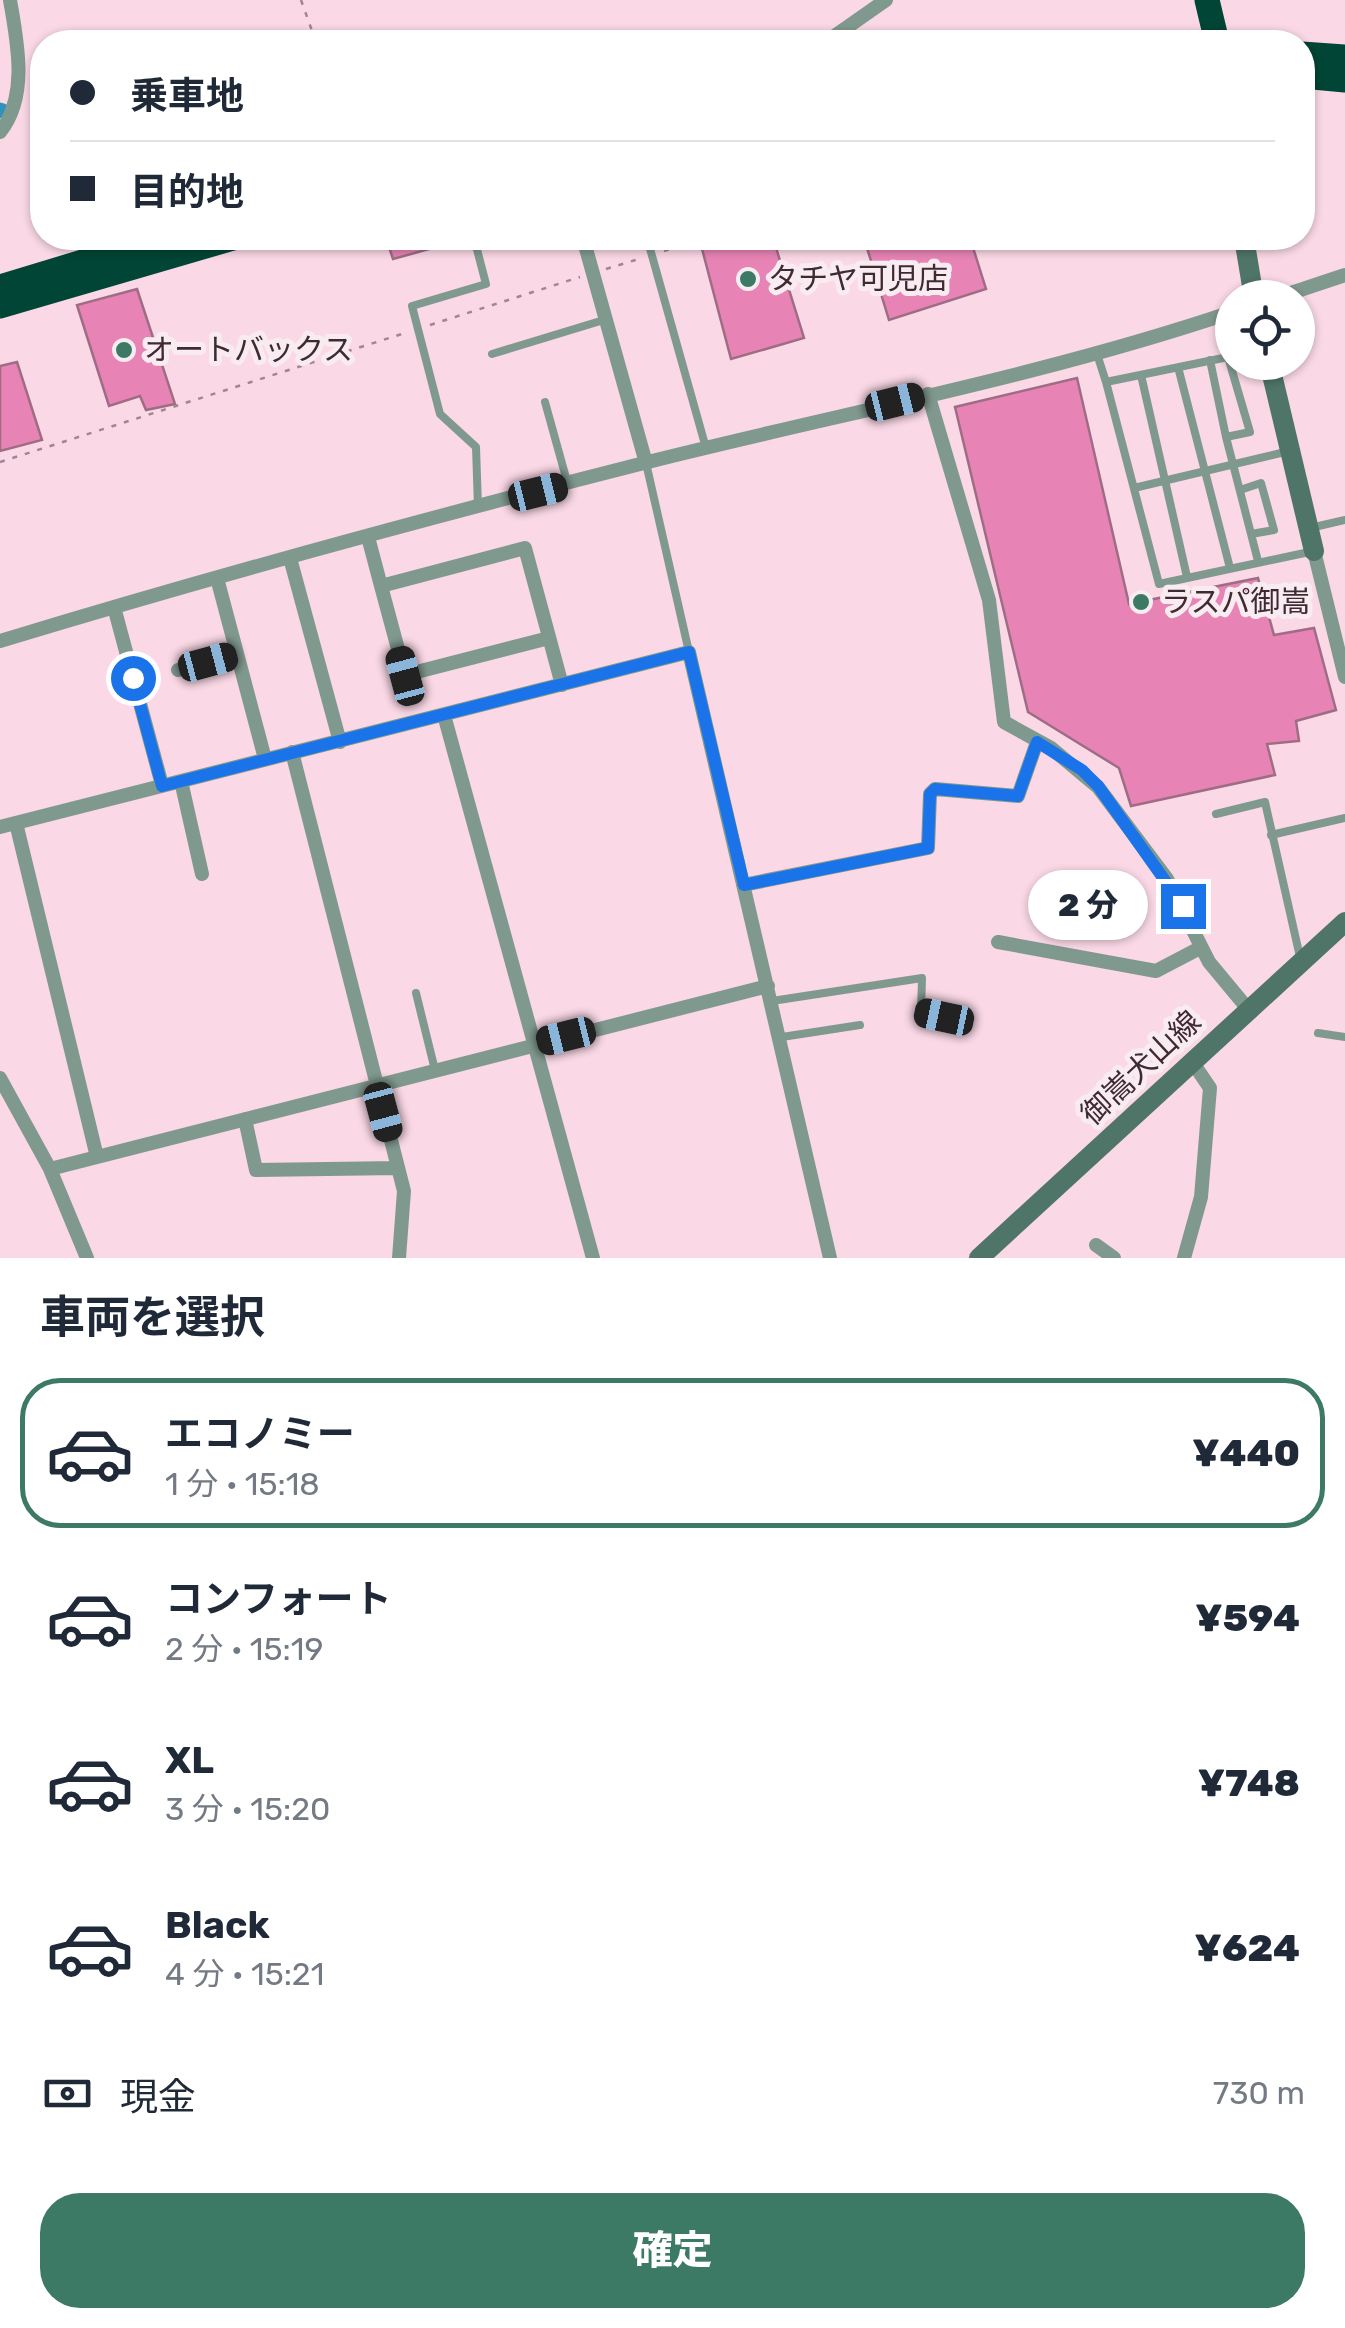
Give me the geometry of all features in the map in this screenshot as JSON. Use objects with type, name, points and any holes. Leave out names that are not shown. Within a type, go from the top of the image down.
[{"type":"highway","points":[[1207,0],[1214,30]]},
{"type":"highway","points":[[1315,55],[1345,57]]},
{"type":"highway","points":[[1315,77],[1345,80]]},
{"type":"highway","points":[[0,286],[122,250]]},
{"type":"highway","points":[[0,306],[191,250]]},
{"type":"main road","points":[[1246,250],[1251,280]]},
{"type":"main road","points":[[1273,380],[1314,552]]},
{"type":"main road","name":"御嵩犬山線","points":[[978,1258],[1345,922]]},
{"type":"street","points":[[0,132],[12,112],[20,51],[10,0]]},
{"type":"street","points":[[843,30],[886,0]]},
{"type":"street","points":[[588,250],[646,463]]},
{"type":"street","points":[[1315,285],[1345,275]]},
{"type":"street","points":[[0,641],[368,537],[646,463],[1097,354],[1215,317]]},
{"type":"street","points":[[928,394],[990,600],[1004,722],[1082,770],[1130,826],[1167,879],[1200,948],[1248,1009]]},
{"type":"street","points":[[368,537],[405,676],[549,638]]},
{"type":"street","points":[[381,586],[525,548],[562,685]]},
{"type":"street","points":[[1314,552],[1345,676]]},
{"type":"street","points":[[290,558],[340,742]]},
{"type":"street","points":[[217,578],[265,759]]},
{"type":"street","points":[[114,607],[162,786]]},
{"type":"street","points":[[0,828],[689,652],[782,1037],[797,1125],[830,1258]]},
{"type":"street","points":[[178,670],[238,654]]},
{"type":"street","points":[[444,715],[593,1258]]},
{"type":"street","points":[[744,885],[928,848],[930,794],[935,789],[1018,796],[1037,742]]},
{"type":"street","points":[[292,752],[404,1191],[398,1258]]},
{"type":"street","points":[[182,781],[202,874]]},
{"type":"street","points":[[16,823],[97,1157]]},
{"type":"street","points":[[998,942],[1156,972],[1200,948]]},
{"type":"street","points":[[50,1169],[532,1045],[770,993]]},
{"type":"street","points":[[1184,1258],[1201,1196],[1210,1088],[1193,1063]]},
{"type":"street","points":[[0,1078],[50,1169],[87,1258]]},
{"type":"street","points":[[244,1119],[256,1170],[398,1168]]},
{"type":"street","points":[[1096,1245],[1114,1258]]},
{"type":"lane","points":[[477,250],[486,284],[412,306],[440,414],[476,447],[478,508]]},
{"type":"lane","points":[[649,250],[706,448]]},
{"type":"lane","points":[[492,354],[608,320]]},
{"type":"lane","points":[[1097,354],[1160,584],[1314,552]]},
{"type":"lane","points":[[1106,382],[1228,356],[1250,432],[1226,437]]},
{"type":"lane","points":[[1210,360],[1258,561]]},
{"type":"lane","points":[[1178,367],[1230,568]]},
{"type":"lane","points":[[1141,375],[1187,577]]},
{"type":"lane","points":[[545,402],[568,485]]},
{"type":"lane","points":[[1134,488],[1289,451]]},
{"type":"lane","points":[[646,463],[689,652]]},
{"type":"lane","points":[[1240,490],[1260,483],[1274,530],[1251,534]]},
{"type":"lane","points":[[1308,529],[1345,520]]},
{"type":"lane","points":[[1216,814],[1265,802],[1301,962]]},
{"type":"lane","points":[[1272,834],[1345,818]]},
{"type":"lane","points":[[770,993],[922,978],[921,1012],[944,1017]]},
{"type":"lane","points":[[416,993],[435,1070]]},
{"type":"lane","points":[[782,1037],[860,1024]]},
{"type":"lane","points":[[1318,1032],[1345,1037]]},
{"type":"path","points":[[302,0],[312,30]]},
{"type":"path","points":[[0,462],[594,272]]},
{"type":"building","points":[[390,250],[426,250],[393,259]]},
{"type":"building","name":"タチヤ可児店","points":[[702,250],[777,250],[804,338],[731,359]]},
{"type":"building","points":[[868,250],[974,250],[986,289],[889,320]]},
{"type":"building","name":"オートバックス","points":[[137,289],[175,404],[146,410],[140,396],[109,406],[77,305]]},
{"type":"building","points":[[17,362],[42,440],[0,451],[0,366]]},
{"type":"building","points":[[1077,378],[1129,604],[1258,578],[1274,635],[1314,628],[1336,710],[1296,721],[1299,741],[1267,744],[1275,775],[1131,806],[1119,768],[1028,712],[955,407]]},
{"type":"place","name":"タチヤ可児店","points":[[748,279]]},
{"type":"place","name":"オートバックス","points":[[124,350]]},
{"type":"place","name":"ラスパ御嵩","points":[[1141,602]]},
{"type":"route","points":[[133,678],[162,786],[689,652],[744,885],[928,848],[930,794],[935,789],[1018,796],[1037,742],[1082,770],[1098,786],[1183,906]]}]
